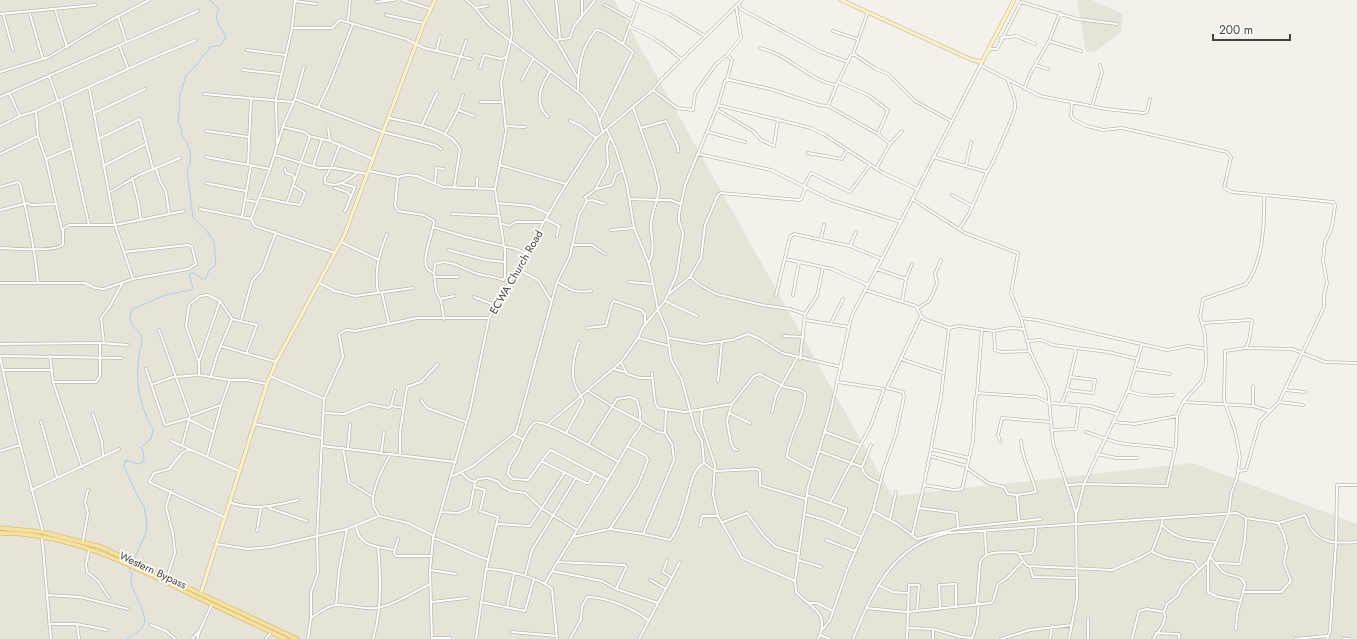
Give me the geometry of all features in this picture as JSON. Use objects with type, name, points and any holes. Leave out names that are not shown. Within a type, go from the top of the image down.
[{"type":"main road","name":"Western Bypass","points":[[0,528],[43,532],[83,541],[114,552],[297,639]]},
{"type":"main road","name":"Western Bypass","points":[[0,533],[42,537],[112,556],[283,638]]},
{"type":"street","points":[[0,72],[43,59],[149,0]]},
{"type":"street","points":[[348,22],[350,0]]},
{"type":"street","points":[[376,2],[394,0]]},
{"type":"street","points":[[402,0],[431,9]]},
{"type":"street","points":[[201,593],[253,424],[270,376],[276,362],[341,242],[424,23],[435,0]]},
{"type":"street","points":[[466,0],[476,8],[482,18],[510,41],[550,72],[578,91],[590,104],[600,120],[603,133]]},
{"type":"street","points":[[508,285],[505,279],[504,246],[495,189],[500,166],[505,126],[501,82],[513,28],[509,0]]},
{"type":"street","points":[[525,0],[549,34],[556,40],[578,78]]},
{"type":"street","points":[[556,0],[560,39]]},
{"type":"street","points":[[582,0],[582,18]]},
{"type":"street","points":[[556,40],[570,38],[574,26],[595,0]]},
{"type":"street","points":[[635,0],[669,14],[705,36]]},
{"type":"street","name":"ECWA Church Road","points":[[432,639],[430,570],[434,537],[453,476],[474,395],[489,318],[566,184],[596,138],[653,90],[681,59],[742,0]]},
{"type":"street","points":[[841,0],[981,64],[1024,89],[1040,96],[1072,103],[1143,113],[1147,112],[1150,99]]},
{"type":"street","points":[[823,629],[821,616],[796,592],[795,581],[806,499],[838,382],[849,327],[854,311],[877,269],[951,120],[990,49],[1014,0]]},
{"type":"street","points":[[277,144],[276,99],[280,74],[292,28],[295,1],[316,4]]},
{"type":"street","points":[[623,44],[639,1]]},
{"type":"street","points":[[990,49],[997,49],[1001,38],[1021,2],[1077,19],[1117,24]]},
{"type":"street","points":[[12,50],[1,14],[95,5]]},
{"type":"street","points":[[605,5],[632,20]]},
{"type":"street","points":[[653,90],[677,108],[693,110],[695,94],[716,64],[727,55],[741,38],[738,25],[739,20],[737,5]]},
{"type":"street","points":[[737,5],[741,9],[821,52],[848,62]]},
{"type":"street","points":[[476,8],[487,6]]},
{"type":"street","points":[[55,9],[67,47]]},
{"type":"street","points":[[28,11],[43,59]]},
{"type":"street","points":[[0,97],[198,11]]},
{"type":"street","points":[[828,106],[836,86],[853,54],[857,38],[868,12]]},
{"type":"street","points":[[1024,89],[1060,13]]},
{"type":"street","points":[[386,15],[424,23]]},
{"type":"street","points":[[118,16],[126,41]]},
{"type":"street","points":[[292,28],[332,28],[339,20],[406,39],[416,45],[471,59]]},
{"type":"street","points":[[318,106],[330,83],[353,24]]},
{"type":"street","points":[[630,27],[652,36],[681,59]]},
{"type":"street","points":[[578,91],[578,78],[582,53],[588,39],[596,30],[601,30],[633,52],[600,120]]},
{"type":"street","points":[[833,31],[857,38]]},
{"type":"street","points":[[437,50],[440,36]]},
{"type":"street","points":[[1001,38],[1016,36],[1035,44]]},
{"type":"street","points":[[0,126],[89,87],[128,68],[196,40]]},
{"type":"street","points":[[453,78],[466,41]]},
{"type":"street","points":[[1048,41],[1081,51]]},
{"type":"street","points":[[119,45],[128,68]]},
{"type":"street","points":[[760,48],[773,52],[808,73],[836,86]]},
{"type":"street","points":[[247,50],[285,55]]},
{"type":"street","points":[[853,54],[876,69],[888,74],[915,101],[951,120]]},
{"type":"street","points":[[480,68],[484,55],[501,59],[506,58]]},
{"type":"street","points":[[548,424],[621,362],[638,338],[645,324],[665,301],[677,274],[683,233],[679,221],[685,185],[708,132],[727,80],[732,60],[727,55]]},
{"type":"street","points":[[522,80],[533,59]]},
{"type":"street","points":[[1035,65],[1048,69]]},
{"type":"street","points":[[1092,106],[1102,73],[1100,65]]},
{"type":"street","points":[[251,219],[275,155],[283,127],[295,99],[304,67]]},
{"type":"street","points":[[243,70],[280,74]]},
{"type":"street","points":[[548,117],[543,113],[538,96],[541,86],[550,72]]},
{"type":"street","points":[[49,76],[60,100],[72,148],[88,225]]},
{"type":"street","points":[[727,80],[770,89],[819,106],[828,106],[878,134],[890,144]]},
{"type":"street","points":[[959,229],[964,223],[987,172],[997,155],[1014,112],[1015,98],[1008,80]]},
{"type":"street","points":[[838,82],[868,95],[887,108],[878,134]]},
{"type":"street","points":[[89,87],[115,225],[133,280]]},
{"type":"street","points":[[94,113],[146,89]]},
{"type":"street","points":[[9,93],[20,116]]},
{"type":"street","points":[[422,125],[437,93]]},
{"type":"street","points":[[204,94],[276,99],[293,102]]},
{"type":"street","points":[[446,134],[458,110],[463,94]]},
{"type":"street","points":[[242,217],[250,165],[249,137],[251,98]]},
{"type":"street","points":[[295,99],[318,106],[383,132],[426,141],[438,146],[440,149]]},
{"type":"street","points":[[481,102],[503,102]]},
{"type":"street","points":[[1072,103],[1072,119],[1087,126],[1103,130],[1122,128],[1227,152],[1231,157],[1224,188],[1232,192],[1331,202],[1335,204],[1331,230],[1325,242],[1323,260],[1327,283],[1324,295],[1324,307],[1279,402],[1260,421],[1246,470],[1238,471]]},
{"type":"street","points":[[718,105],[811,128],[825,135],[876,169],[917,189]]},
{"type":"street","points":[[633,107],[658,182],[657,200],[652,220],[654,248],[649,264]]},
{"type":"street","points":[[716,109],[753,131],[761,140],[774,146],[778,119]]},
{"type":"street","points":[[458,110],[474,116]]},
{"type":"street","points":[[0,248],[36,249],[61,247],[63,244],[62,231],[46,159],[38,136],[36,111]]},
{"type":"street","points":[[389,118],[422,125],[446,134],[459,148],[454,188]]},
{"type":"street","points":[[98,139],[140,119],[153,169]]},
{"type":"street","points":[[570,121],[581,126],[596,138]]},
{"type":"street","points":[[641,128],[666,121],[678,147],[678,152]]},
{"type":"street","points":[[505,126],[525,127]]},
{"type":"street","points":[[283,127],[305,132],[310,136],[340,144],[373,159]]},
{"type":"street","points":[[328,127],[330,141]]},
{"type":"street","points":[[607,130],[623,170],[630,200],[634,228],[649,264],[658,310],[669,338],[668,346],[671,360],[682,380],[695,429],[702,441],[704,463],[715,471],[760,470],[760,485],[806,499]]},
{"type":"street","points":[[206,131],[249,137]]},
{"type":"street","points":[[876,169],[890,144],[902,131]]},
{"type":"street","points":[[708,132],[745,142]]},
{"type":"street","points":[[0,154],[38,136]]},
{"type":"street","points":[[287,203],[300,161],[310,136]]},
{"type":"street","points":[[595,190],[608,165],[607,146],[610,136]]},
{"type":"street","points":[[313,166],[322,139]]},
{"type":"street","points":[[966,166],[970,142]]},
{"type":"street","points":[[103,166],[146,144]]},
{"type":"street","points":[[340,144],[332,168],[325,178],[325,183],[333,186],[346,182],[357,172]]},
{"type":"street","points":[[46,159],[72,148]]},
{"type":"street","points":[[808,153],[842,159],[847,150]]},
{"type":"street","points":[[698,154],[760,166],[779,173],[830,200],[901,222]]},
{"type":"street","points":[[275,155],[300,161],[319,168],[368,172],[398,177],[413,176],[443,187],[495,189]]},
{"type":"street","points":[[206,157],[270,169]]},
{"type":"street","points":[[933,157],[987,172]]},
{"type":"street","points":[[109,192],[132,178],[180,158]]},
{"type":"street","points":[[668,294],[690,276],[701,258],[706,225],[718,196],[721,193],[799,200],[801,199],[811,173],[850,192],[870,165]]},
{"type":"street","points":[[500,166],[566,184]]},
{"type":"street","points":[[156,168],[160,181],[166,192],[169,213]]},
{"type":"street","points":[[435,184],[436,168],[444,169]]},
{"type":"street","points":[[285,169],[286,173],[293,175],[294,180]]},
{"type":"street","points":[[453,476],[472,466],[502,442],[514,435],[519,425],[527,387],[540,348],[551,301],[557,282],[574,245],[579,215],[587,201],[586,197],[598,187],[612,185],[616,174],[623,170]]},
{"type":"street","points":[[398,177],[396,209],[429,216],[434,221],[428,246],[426,264],[428,270],[435,276],[458,277]]},
{"type":"street","points":[[132,178],[141,220]]},
{"type":"street","points":[[477,178],[477,189]]},
{"type":"street","points":[[0,186],[19,182],[30,232],[36,249],[38,283]]},
{"type":"street","points":[[206,183],[246,191]]},
{"type":"street","points":[[341,183],[355,186],[345,211]]},
{"type":"street","points":[[259,197],[300,205],[305,193],[293,185]]},
{"type":"street","points":[[335,188],[347,192],[351,196]]},
{"type":"street","points":[[952,195],[972,206]]},
{"type":"street","points":[[1068,485],[1084,484],[1164,487],[1168,485],[1175,450],[1177,416],[1183,402],[1203,380],[1206,364],[1206,349],[1201,323],[1204,298],[1246,284],[1255,270],[1265,219],[1264,195]]},
{"type":"street","points":[[912,199],[959,229],[985,242],[1018,253],[1011,294],[1021,318],[1030,351],[1048,389],[1051,430],[1056,457],[1068,485],[1076,513],[1077,598],[1069,639]]},
{"type":"street","points":[[245,200],[257,202]]},
{"type":"street","points":[[587,201],[592,200],[605,204]]},
{"type":"street","points":[[630,200],[670,200],[681,204]]},
{"type":"street","points":[[497,203],[531,206],[549,214]]},
{"type":"street","points":[[0,210],[25,205],[56,204]]},
{"type":"street","points":[[200,208],[251,219],[255,226],[335,253]]},
{"type":"street","points":[[62,231],[69,225],[115,225],[184,211]]},
{"type":"street","points":[[452,214],[499,216]]},
{"type":"street","points":[[546,219],[559,226],[557,236]]},
{"type":"street","points":[[500,223],[509,226],[516,222],[544,222]]},
{"type":"street","points":[[822,239],[824,225]]},
{"type":"street","points":[[433,227],[504,246],[527,254]]},
{"type":"street","points":[[611,230],[634,228]]},
{"type":"street","points":[[241,321],[252,280],[262,270],[276,232]]},
{"type":"street","points":[[850,246],[856,232]]},
{"type":"street","points":[[378,293],[376,275],[377,259],[387,234]]},
{"type":"street","points":[[776,295],[791,235],[794,234],[822,239],[850,246],[882,259]]},
{"type":"street","points":[[341,242],[377,259]]},
{"type":"street","points":[[0,283],[85,283],[99,289],[133,280],[191,268],[196,264],[192,247],[188,245],[124,252]]},
{"type":"street","points":[[574,245],[592,245],[605,254]]},
{"type":"street","points":[[448,250],[486,260],[505,262]]},
{"type":"street","points":[[785,259],[824,267],[844,273],[868,285]]},
{"type":"street","points":[[918,308],[929,301],[934,291],[937,283],[935,274],[941,260]]},
{"type":"street","points":[[793,295],[799,262]]},
{"type":"street","points":[[444,319],[443,306],[436,291],[435,264],[442,263],[457,265],[479,274],[505,279]]},
{"type":"street","points":[[902,302],[906,279],[912,264]]},
{"type":"street","points":[[772,412],[774,398],[799,358],[805,314],[817,296],[824,267]]},
{"type":"street","points":[[518,269],[538,280],[551,301]]},
{"type":"street","points":[[877,269],[906,279]]},
{"type":"street","points":[[690,276],[700,285],[716,294],[762,305],[790,309],[805,314]]},
{"type":"street","points":[[557,282],[566,290],[591,291]]},
{"type":"street","points":[[629,282],[653,284]]},
{"type":"street","points":[[319,283],[335,291],[355,296],[413,288]]},
{"type":"street","points":[[104,344],[101,318],[110,306],[122,284]]},
{"type":"street","points":[[865,290],[918,308],[921,316],[949,328],[959,326],[994,332],[1010,328],[1023,329]]},
{"type":"street","points":[[382,293],[389,324]]},
{"type":"street","points":[[199,375],[198,363],[186,326],[189,305],[204,294],[220,301],[232,319],[258,326],[246,354]]},
{"type":"street","points":[[440,299],[454,296]]},
{"type":"street","points":[[474,297],[495,306]]},
{"type":"street","points":[[832,323],[843,299]]},
{"type":"street","points":[[198,363],[220,301]]},
{"type":"street","points":[[587,328],[606,326],[612,303],[614,301],[641,310],[645,314],[645,324]]},
{"type":"street","points":[[665,301],[697,316]]},
{"type":"street","points":[[887,388],[909,338],[921,316]]},
{"type":"street","points":[[308,639],[311,618],[311,592],[318,573],[317,537],[324,399],[343,357],[339,338],[341,332],[356,331],[417,318],[489,318]]},
{"type":"street","points":[[1021,318],[1036,320],[1167,350],[1188,346],[1206,349]]},
{"type":"street","points":[[211,376],[232,319]]},
{"type":"street","points":[[805,320],[813,323],[832,323],[849,327]]},
{"type":"street","points":[[1201,323],[1252,321],[1249,341],[1246,348]]},
{"type":"street","points":[[912,536],[924,485],[941,396],[949,328]]},
{"type":"street","points":[[924,485],[960,489],[963,486],[973,441],[975,402],[978,394],[982,329]]},
{"type":"street","points":[[159,330],[190,418],[182,446]]},
{"type":"street","points":[[994,332],[995,350],[1001,352],[1030,351]]},
{"type":"street","points":[[669,338],[699,344],[722,341],[748,334],[758,338],[782,353],[841,367]]},
{"type":"street","points":[[784,336],[803,337]]},
{"type":"street","points":[[638,338],[668,346]]},
{"type":"street","points":[[1027,341],[1041,340],[1053,345],[1108,352],[1138,359]]},
{"type":"street","points":[[718,381],[722,341]]},
{"type":"street","points":[[566,433],[583,402],[575,386],[574,372],[576,348],[579,342]]},
{"type":"street","points":[[53,382],[96,382],[99,379],[100,343]]},
{"type":"street","points":[[0,344],[100,343],[128,345]]},
{"type":"street","points":[[1076,513],[1084,484],[1128,391],[1142,344]]},
{"type":"street","points":[[221,346],[276,362]]},
{"type":"street","points":[[1061,405],[1071,377],[1076,352],[1074,348]]},
{"type":"street","points":[[1153,639],[1163,625],[1165,617],[1164,612],[1167,604],[1179,594],[1182,586],[1208,561],[1228,513],[1230,494],[1238,471],[1240,454],[1224,400],[1225,351],[1246,348],[1292,348],[1325,362],[1357,364]]},
{"type":"street","points":[[50,356],[50,370],[53,382],[82,467]]},
{"type":"street","points":[[43,532],[31,490],[0,357],[50,356],[121,358]]},
{"type":"street","points":[[901,359],[943,373]]},
{"type":"street","points":[[621,362],[625,372]]},
{"type":"street","points":[[400,455],[400,432],[407,387],[421,382],[438,364]]},
{"type":"street","points":[[146,369],[166,426],[221,405]]},
{"type":"street","points":[[614,369],[640,378],[652,378]]},
{"type":"street","points":[[1135,369],[1170,374]]},
{"type":"street","points":[[3,370],[50,370]]},
{"type":"street","points":[[652,373],[658,408],[685,412],[732,404]]},
{"type":"street","points":[[737,450],[734,449],[731,443],[727,421],[729,413],[732,404],[757,374],[770,379],[781,386],[800,390],[806,393],[804,403],[791,436],[787,456],[788,459],[813,471]]},
{"type":"street","points":[[151,385],[176,377],[199,375],[230,380],[247,380],[267,384]]},
{"type":"street","points":[[270,376],[324,399]]},
{"type":"street","points":[[1067,390],[1093,393],[1095,380],[1071,377]]},
{"type":"street","points":[[207,457],[221,405],[230,380]]},
{"type":"street","points":[[818,639],[823,629],[827,625],[860,536],[873,511],[880,483],[896,434],[904,397],[903,392],[887,388],[884,389],[838,382]]},
{"type":"street","points":[[1253,406],[1254,386]]},
{"type":"street","points":[[830,503],[871,425],[884,389]]},
{"type":"street","points":[[1285,390],[1305,392]]},
{"type":"street","points":[[391,406],[395,391]]},
{"type":"street","points":[[588,391],[658,432],[665,433]]},
{"type":"street","points":[[1128,391],[1134,394],[1159,396],[1173,395]]},
{"type":"street","points":[[978,394],[1036,397],[1050,403],[1090,406],[1116,414]]},
{"type":"street","points":[[545,583],[619,462],[641,422],[637,400],[622,397],[617,399],[588,445]]},
{"type":"street","points":[[421,400],[427,408],[466,422]]},
{"type":"street","points":[[1183,402],[1253,406],[1270,412]]},
{"type":"street","points":[[1279,402],[1303,405]]},
{"type":"street","points":[[323,414],[344,414],[368,404],[389,408],[391,406],[404,408]]},
{"type":"street","points":[[1051,430],[1076,429],[1079,406]]},
{"type":"street","points":[[702,409],[701,423],[712,454],[715,471],[713,495],[718,516],[742,558],[795,581]]},
{"type":"street","points":[[643,534],[674,460],[672,444],[665,433],[666,410]]},
{"type":"street","points":[[729,413],[750,423]]},
{"type":"street","points":[[93,414],[102,442],[103,456]]},
{"type":"street","points":[[1113,422],[1135,424],[1177,416]]},
{"type":"street","points":[[190,418],[214,432]]},
{"type":"street","points":[[1000,441],[998,436],[1002,418],[1051,422]]},
{"type":"street","points":[[41,422],[58,478]]},
{"type":"street","points":[[608,480],[551,450],[548,451],[543,462],[528,480],[513,479],[508,475],[508,466],[519,450],[522,439],[535,423],[548,424],[619,462]]},
{"type":"street","points":[[253,424],[322,438]]},
{"type":"street","points":[[348,449],[350,424]]},
{"type":"street","points":[[825,432],[860,445]]},
{"type":"street","points":[[1086,432],[1105,440],[1175,450]]},
{"type":"street","points":[[381,454],[384,433]]},
{"type":"street","points":[[514,435],[522,439]]},
{"type":"street","points":[[171,441],[239,471]]},
{"type":"street","points":[[930,456],[967,467],[988,483],[1004,488],[1008,494],[1017,495],[1036,492],[1029,470],[1021,454],[1021,441]]},
{"type":"street","points":[[0,452],[20,445]]},
{"type":"street","points":[[871,445],[862,467],[863,473],[880,483]]},
{"type":"street","points":[[322,446],[390,456],[400,455],[456,462]]},
{"type":"street","points":[[610,529],[638,485],[648,457],[627,446]]},
{"type":"street","points":[[343,448],[349,482],[373,497]]},
{"type":"street","points":[[31,490],[119,449]]},
{"type":"street","points":[[189,449],[182,453],[172,467],[165,471],[154,473],[149,481],[224,517]]},
{"type":"street","points":[[931,449],[969,458]]},
{"type":"street","points":[[819,450],[862,467]]},
{"type":"street","points":[[1097,454],[1117,458],[1137,458]]},
{"type":"street","points":[[379,516],[374,509],[373,497],[384,465],[390,456]]},
{"type":"street","points":[[543,462],[588,484],[595,472]]},
{"type":"street","points":[[573,537],[610,529],[643,534],[668,540],[671,539],[686,505],[695,474],[700,464],[704,463]]},
{"type":"street","points":[[461,472],[469,480],[475,482]]},
{"type":"street","points":[[497,524],[529,526],[565,472]]},
{"type":"street","points":[[441,512],[458,513],[470,508],[475,482],[478,479],[483,478],[498,482],[501,486],[511,491],[525,492],[541,508],[577,530]]},
{"type":"street","points":[[525,576],[532,550],[576,478]]},
{"type":"street","points":[[1295,639],[1327,638],[1330,631],[1336,543],[1337,484],[1357,485]]},
{"type":"street","points":[[474,487],[485,490],[479,510],[498,516],[481,602],[476,639]]},
{"type":"street","points":[[83,541],[88,513],[85,502],[88,490]]},
{"type":"street","points":[[167,577],[175,553],[173,534],[166,506],[171,491]]},
{"type":"street","points":[[890,519],[896,492]]},
{"type":"street","points":[[807,495],[846,509],[839,526]]},
{"type":"street","points":[[1017,495],[1019,521]]},
{"type":"street","points":[[229,502],[244,507],[261,508],[298,500]]},
{"type":"street","points":[[268,507],[307,521]]},
{"type":"street","points":[[257,532],[261,508]]},
{"type":"street","points":[[919,508],[957,513],[958,528]]},
{"type":"street","points":[[873,511],[890,519],[917,540],[958,528],[1041,519]]},
{"type":"street","points":[[722,522],[746,513],[764,536],[776,547],[799,554]]},
{"type":"street","points":[[853,639],[866,608],[888,570],[910,550],[938,535],[948,533],[1237,513],[1246,518],[1278,523],[1306,515],[1311,530],[1323,540],[1336,543],[1357,542]]},
{"type":"street","points":[[804,514],[816,516],[860,536]]},
{"type":"street","points":[[216,544],[251,550],[317,537],[356,526],[379,516],[408,523],[434,537],[456,546],[468,554],[489,560]]},
{"type":"street","points":[[700,526],[702,516],[718,516]]},
{"type":"street","points":[[1020,554],[1026,566],[1030,567],[1112,570],[1152,551],[1162,525],[1163,518]]},
{"type":"street","points":[[1216,563],[1240,564],[1245,539],[1246,518]]},
{"type":"street","points":[[1243,592],[1281,592],[1291,581],[1284,563],[1287,547],[1283,532],[1278,523]]},
{"type":"street","points":[[1162,525],[1170,534],[1178,538],[1215,542]]},
{"type":"street","points":[[356,526],[359,538],[369,544],[394,550]]},
{"type":"street","points":[[907,628],[933,629],[961,637],[972,638],[977,624],[981,558],[986,554],[1017,552],[1020,554],[1032,553],[1035,545],[1036,527]]},
{"type":"street","points":[[336,605],[338,571],[347,529]]},
{"type":"street","points":[[985,531],[986,554]]},
{"type":"street","points":[[42,537],[51,639]]},
{"type":"street","points":[[398,539],[394,550],[396,556],[431,556]]},
{"type":"street","points":[[826,540],[855,551]]},
{"type":"street","points":[[373,639],[377,626],[381,581],[378,547]]},
{"type":"street","points":[[89,549],[86,564],[87,572],[98,581],[109,598]]},
{"type":"street","points":[[1152,551],[1167,558],[1194,562],[1199,570]]},
{"type":"street","points":[[1210,557],[1224,572],[1242,579],[1244,585],[1237,614],[1236,629]]},
{"type":"street","points":[[667,560],[662,572],[672,577]]},
{"type":"street","points":[[798,560],[821,567]]},
{"type":"street","points":[[866,608],[907,612],[992,602],[998,584],[1007,578],[1023,561]]},
{"type":"street","points":[[1208,561],[1208,592],[1218,597],[1241,601]]},
{"type":"street","points":[[557,562],[625,565],[626,568],[616,589]]},
{"type":"street","points":[[639,639],[680,562]]},
{"type":"street","points":[[1030,567],[1033,577],[1077,578]]},
{"type":"street","points":[[487,569],[534,579],[545,583],[554,593],[557,638],[512,632]]},
{"type":"street","points":[[430,570],[456,574]]},
{"type":"street","points":[[552,571],[602,581],[616,589],[658,602]]},
{"type":"street","points":[[507,608],[514,574]]},
{"type":"street","points":[[481,602],[525,611],[534,579]]},
{"type":"street","points":[[650,580],[666,589]]},
{"type":"street","points":[[311,618],[336,605],[354,608],[378,607],[408,596],[430,584]]},
{"type":"street","points":[[940,608],[939,585],[956,584],[956,607]]},
{"type":"street","points":[[878,585],[893,592],[907,593]]},
{"type":"street","points":[[906,639],[908,586],[919,585],[917,611]]},
{"type":"street","points":[[46,595],[80,597],[128,609]]},
{"type":"street","points":[[570,639],[581,619],[582,607],[587,597],[609,600],[638,613],[648,620]]},
{"type":"street","points":[[431,602],[467,598]]},
{"type":"street","points":[[809,603],[817,603],[833,611]]},
{"type":"street","points":[[197,639],[212,604]]},
{"type":"street","points":[[1132,639],[1139,611],[1147,609],[1164,612]]},
{"type":"street","points":[[1088,619],[1088,639]]},
{"type":"street","points":[[49,624],[77,624],[107,630]]},
{"type":"street","points":[[77,624],[79,639]]},
{"type":"street","points":[[151,625],[166,631],[176,639]]},
{"type":"street","points":[[1001,639],[1030,630],[1052,626],[1072,625]]},
{"type":"street","points":[[1050,639],[1052,626]]},
{"type":"street","points":[[933,629],[933,639]]},
{"type":"street","points":[[192,639],[200,630]]},
{"type":"street","points":[[266,639],[271,632]]},
{"type":"street","points":[[1156,633],[1179,634],[1179,639]]},
{"type":"street","points":[[820,635],[830,639]]},
{"type":"street","points":[[432,639],[450,638]]},
{"type":"street","points":[[1343,639],[1349,639]]},
{"type":"shaded area","points":[[0,0],[614,0],[892,496],[1193,463],[1357,524],[1357,639],[0,639]]},
{"type":"shaded area","points":[[1077,0],[1092,0],[1123,14],[1121,32],[1096,51],[1086,52]]},
{"type":"waterway","points":[[134,560],[146,533],[147,523],[144,506],[139,499],[124,467],[126,460],[138,464],[142,463],[144,460],[143,450],[140,448],[151,439],[153,430],[145,412],[138,385],[138,366],[142,338],[131,322],[131,314],[133,309],[165,295],[191,290],[193,288],[189,274],[194,273],[202,279],[206,279],[209,270],[216,265],[214,242],[206,230],[193,218],[187,170],[191,157],[187,142],[181,135],[182,131],[178,121],[180,104],[179,99],[186,75],[194,68],[210,47],[221,45],[226,37],[217,21],[216,17],[219,9],[210,0]]},
{"type":"waterway","points":[[126,639],[140,630],[144,622],[142,608],[132,586],[132,574],[129,569],[132,563]]}]
